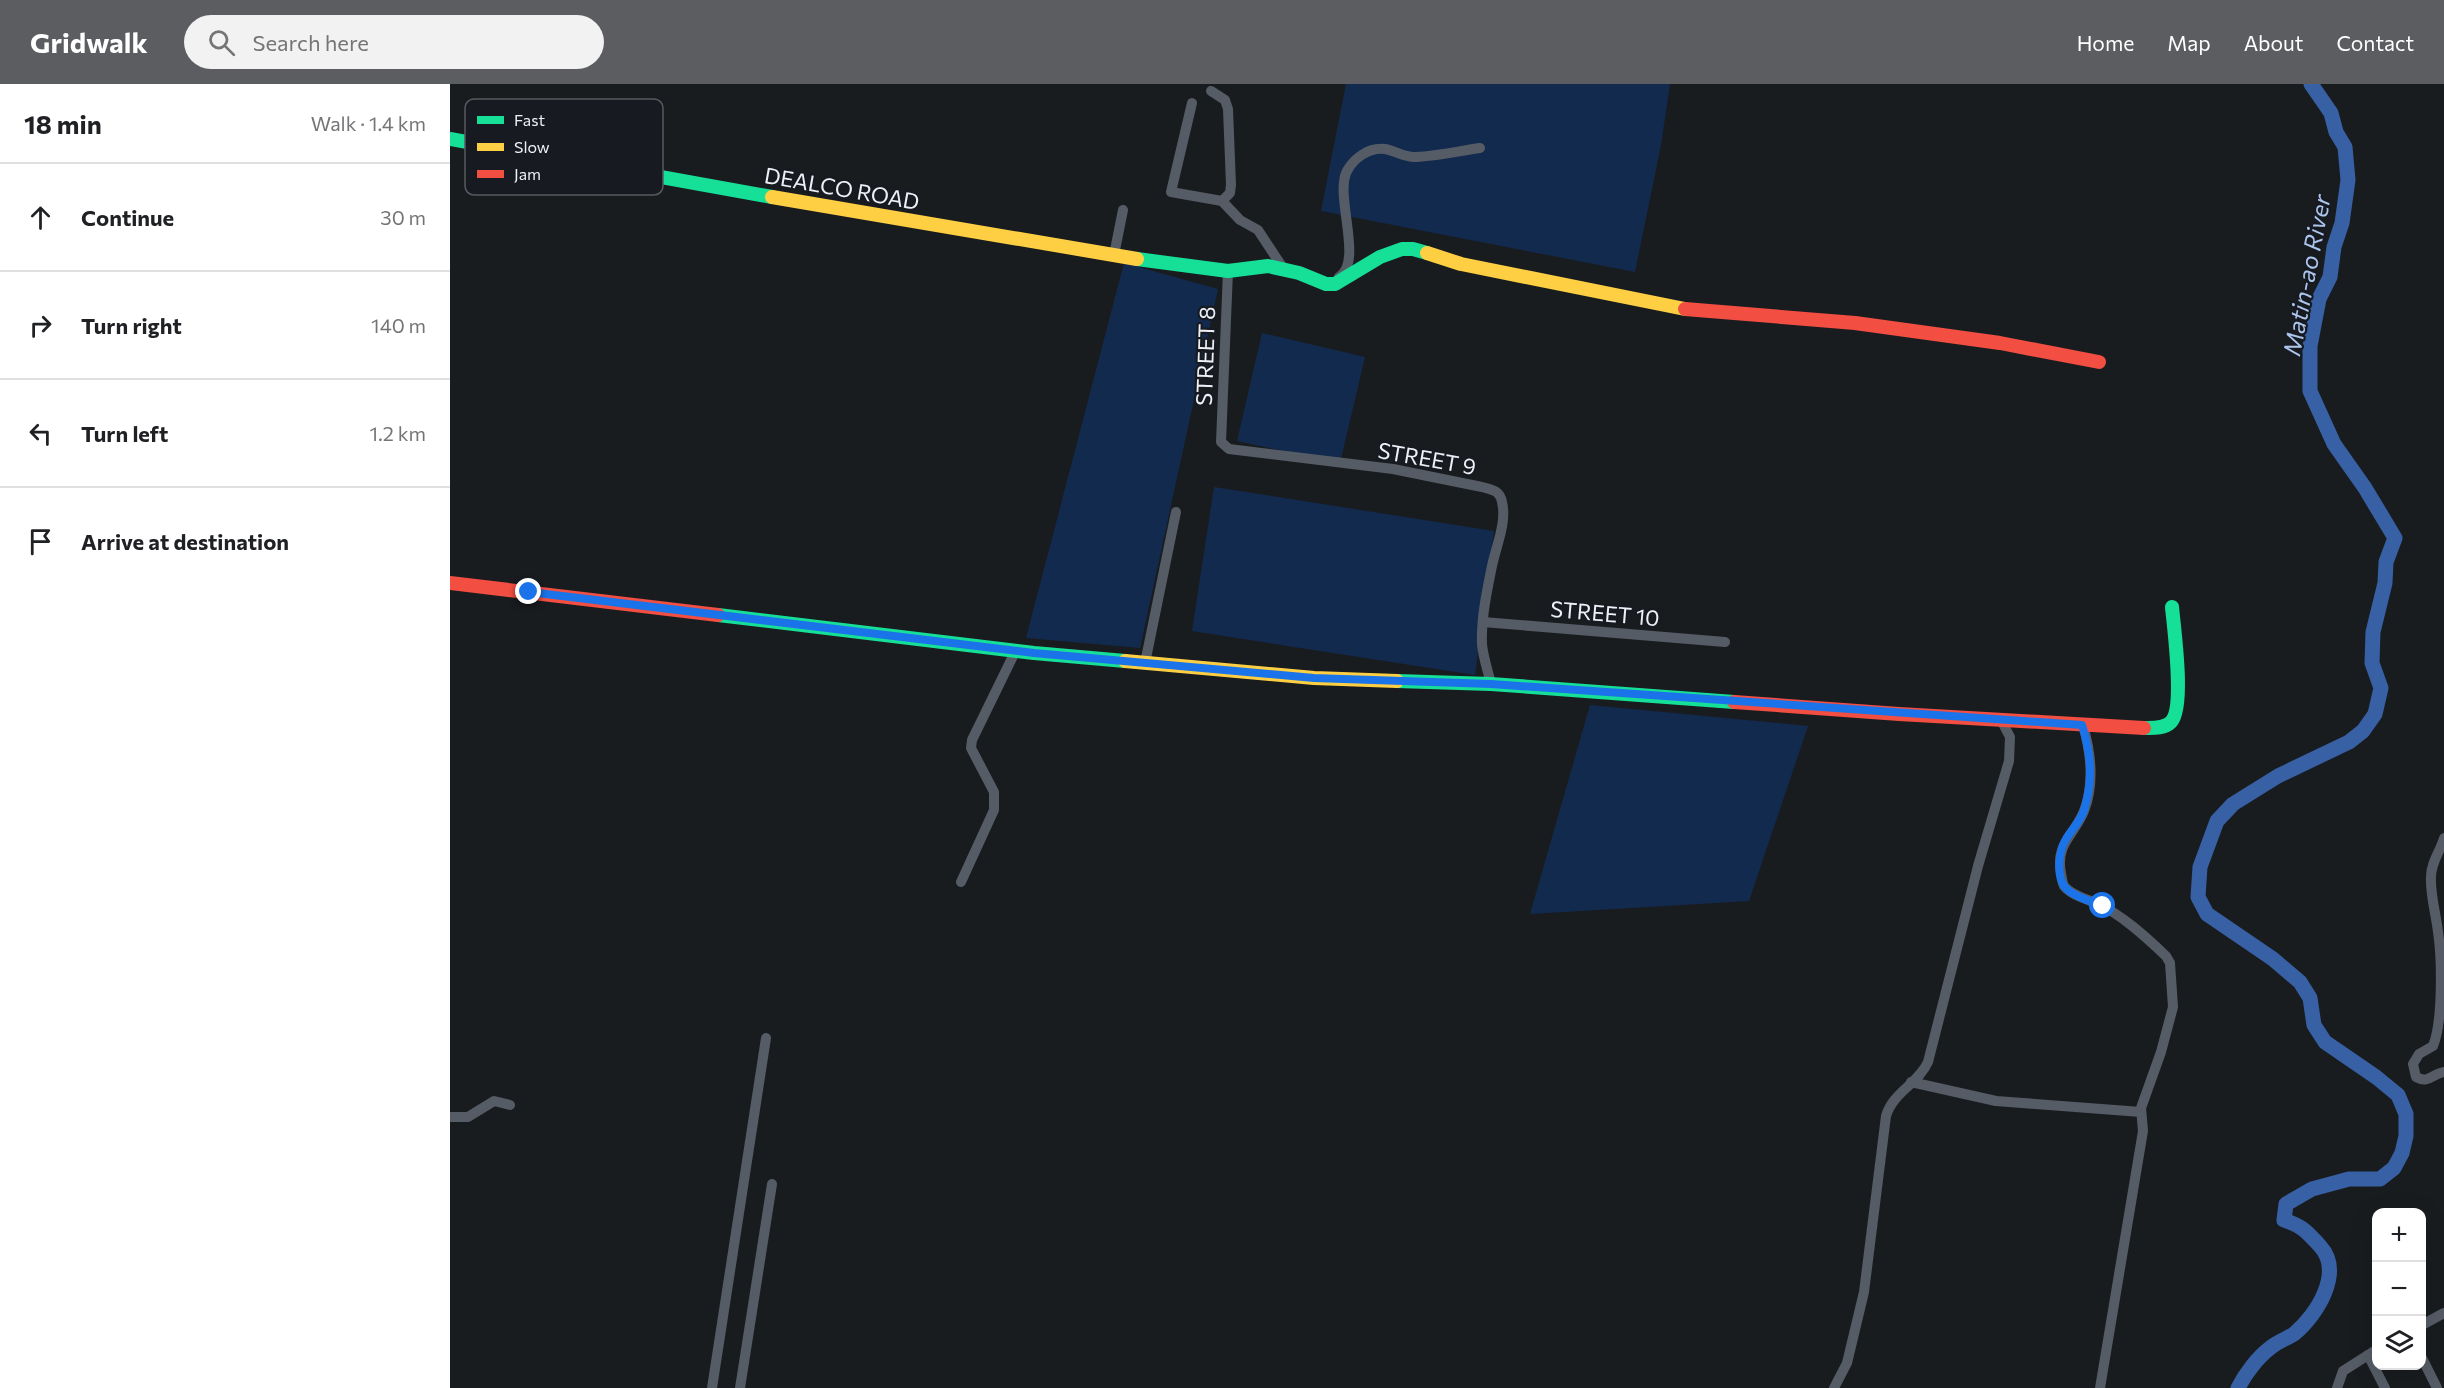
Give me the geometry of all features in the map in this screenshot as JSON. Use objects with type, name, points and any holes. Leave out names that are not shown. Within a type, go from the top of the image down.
[{"type":"street","points":[[1211,91],[1225,100],[1228,109],[1231,185],[1230,193],[1222,201]]},
{"type":"street","points":[[1192,103],[1171,192],[1222,201],[1240,220],[1258,230],[1283,268]]},
{"type":"street","name":"DEALCO ROAD","points":[[450,140],[465,143]]},
{"type":"street","points":[[1326,284],[1343,276],[1348,263],[1344,182],[1348,169],[1356,159],[1367,152],[1381,149],[1414,158],[1480,148]]},
{"type":"street","name":"DEALCO ROAD","points":[[663,178],[1114,255],[1228,271],[1268,266],[1283,268],[1326,284]]},
{"type":"street","points":[[1114,255],[1123,210]]},
{"type":"street","points":[[1326,284],[1341,282],[1380,257],[1402,249],[1413,249],[1461,264],[1687,309],[1855,323],[2001,343],[2098,362]]},
{"type":"street","name":"STREET 8","points":[[1221,442],[1228,271]]},
{"type":"street","name":"STREET 9","points":[[1221,442],[1229,449],[1394,469],[1495,490],[1500,495],[1503,509],[1483,622]]},
{"type":"street","points":[[1145,663],[1176,512]]},
{"type":"street","points":[[450,583],[1016,651],[1314,678],[1491,684],[2001,720],[2150,728],[2166,726],[2171,722],[2178,706],[2172,608]]},
{"type":"street","points":[[1483,622],[1483,651],[1491,684]]},
{"type":"street","name":"STREET 10","points":[[1483,622],[1725,642]]},
{"type":"street","points":[[961,882],[994,810],[996,800],[971,748],[972,740],[1016,651]]},
{"type":"street","points":[[1834,1388],[1847,1363],[1864,1292],[1886,1116],[1892,1102],[1926,1068],[1930,1058],[1978,866],[2009,761],[2010,737],[2001,720]]},
{"type":"street","points":[[2082,725],[2090,750],[2092,767],[2085,810],[2065,841],[2061,854],[2059,866],[2063,884],[2069,891],[2116,915],[2161,951],[2170,963],[2173,1007],[2142,1112],[2143,1131],[2100,1388]]},
{"type":"street","points":[[2444,838],[2434,858],[2431,873],[2438,897],[2439,1043],[2415,1058],[2413,1072],[2422,1080],[2444,1072]]},
{"type":"street","points":[[712,1388],[766,1038]]},
{"type":"street","points":[[1911,1082],[1996,1101],[2142,1112]]},
{"type":"street","points":[[450,1117],[468,1117],[490,1101],[510,1105]]},
{"type":"street","points":[[740,1388],[772,1184]]},
{"type":"street","points":[[2426,1322],[2444,1313]]},
{"type":"street","points":[[2337,1388],[2343,1371],[2372,1352]]},
{"type":"street","points":[[2426,1367],[2437,1388]]},
{"type":"street","points":[[2378,1370],[2385,1388]]},
{"type":"shaded area","points":[[1346,84],[1670,84],[1661,145],[1635,272],[1321,211]]},
{"type":"shaded area","points":[[1124,263],[1218,289],[1140,648],[1026,638]]},
{"type":"shaded area","points":[[1262,333],[1365,357],[1340,463],[1237,441]]},
{"type":"shaded area","points":[[1214,487],[1494,531],[1475,675],[1192,631]]},
{"type":"shaded area","points":[[1590,705],[1808,726],[1749,901],[1530,914]]},
{"type":"waterway","name":"Matin-ao River","points":[[2238,1388],[2261,1356],[2303,1326],[2325,1293],[2329,1268],[2327,1256],[2304,1230],[2284,1220],[2286,1204],[2312,1189],[2349,1179],[2380,1179],[2394,1168],[2402,1153],[2406,1136],[2406,1114],[2398,1095],[2325,1042],[2314,1025],[2310,998],[2300,982],[2273,959],[2207,914],[2198,897],[2200,867],[2217,821],[2233,804],[2278,776],[2349,742],[2363,731],[2375,714],[2381,688],[2372,663],[2373,632],[2385,583],[2386,562],[2395,538],[2365,488],[2334,444],[2310,391],[2310,346],[2319,299],[2330,277],[2334,247],[2342,223],[2348,180],[2345,147],[2336,132],[2331,113],[2311,84]]},
{"type":"traffic: fast","points":[[450,139],[465,142]]},
{"type":"traffic: fast","points":[[663,177],[772,197]]},
{"type":"traffic: fast","points":[[1137,259],[1228,271],[1268,266],[1299,273],[1326,284],[1335,284],[1380,257],[1402,249],[1427,253]]},
{"type":"traffic: fast","points":[[2144,728],[2165,726],[2171,722],[2175,714],[2178,685],[2172,607]]},
{"type":"traffic: fast","points":[[718,615],[1034,653],[1125,661]]},
{"type":"traffic: fast","points":[[1397,681],[1491,684],[1734,702]]},
{"type":"traffic: slow","points":[[772,197],[1137,259]]},
{"type":"traffic: slow","points":[[1427,253],[1461,264],[1685,309]]},
{"type":"traffic: slow","points":[[1125,661],[1314,678],[1397,681]]},
{"type":"traffic: jam","points":[[1685,309],[1855,323],[2000,343],[2099,362]]},
{"type":"traffic: jam","points":[[450,583],[718,615]]},
{"type":"traffic: jam","points":[[1734,702],[2144,728]]},
{"type":"route","points":[[529,592],[1034,653],[1314,678],[1491,684],[2082,725],[2090,750],[2092,767],[2085,810],[2065,841],[2059,866],[2063,884],[2069,891],[2103,906]]}]
